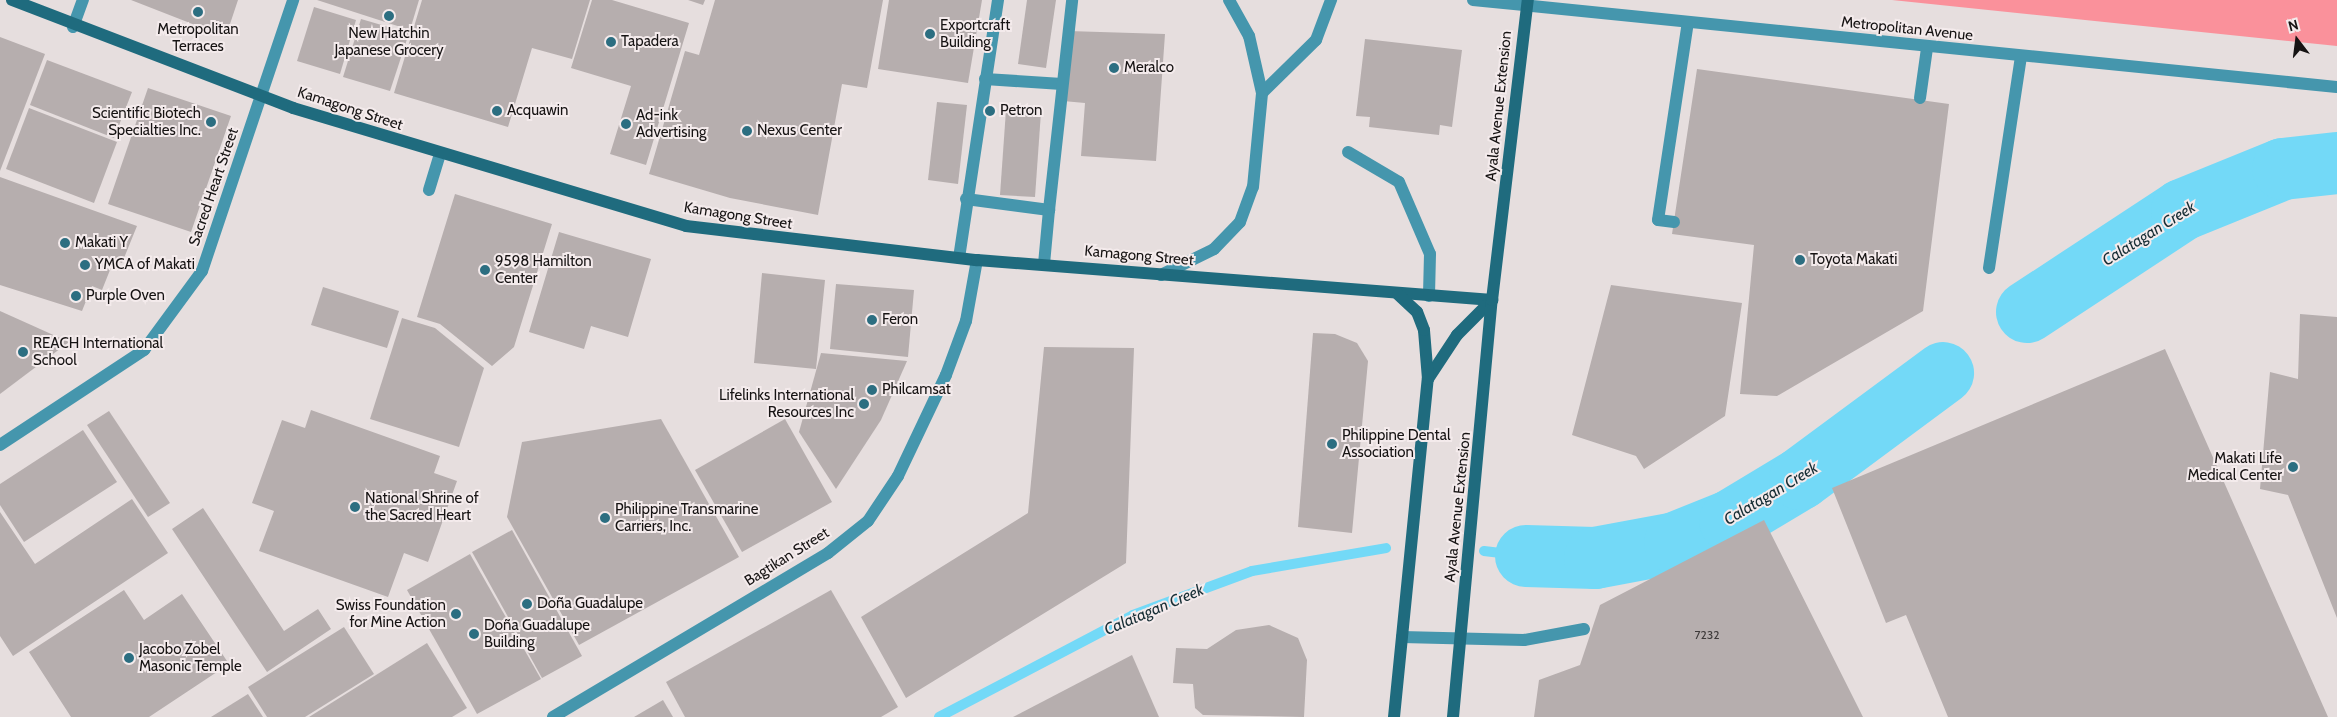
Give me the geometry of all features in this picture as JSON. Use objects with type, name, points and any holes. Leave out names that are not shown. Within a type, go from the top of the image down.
[{"type":"main road","name":"Kamagong Street","points":[[12,0],[74,27],[262,97],[440,155],[686,226],[977,260],[1492,300]]},
{"type":"main road","name":"Ayala Avenue Extension","points":[[1453,717],[1462,641],[1492,300],[1527,2]]},
{"type":"main road","points":[[1394,717],[1428,379],[1424,330],[1416,312],[1398,294]]},
{"type":"main road","points":[[1428,379],[1457,335],[1492,300]]},
{"type":"street","points":[[74,27],[83,0]]},
{"type":"street","name":"Sacred Heart Street","points":[[0,445],[144,350],[202,271],[294,0]]},
{"type":"street","points":[[959,258],[966,199],[998,0]]},
{"type":"street","points":[[1044,264],[1072,0]]},
{"type":"street","points":[[1161,275],[1214,250],[1240,222],[1253,187],[1262,93],[1249,36],[1229,0]]},
{"type":"street","points":[[1262,93],[1316,40],[1331,0]]},
{"type":"street","name":"Metropolitan Avenue","points":[[1473,0],[1527,2],[1926,48],[2337,87]]},
{"type":"street","points":[[1674,222],[1658,220],[1688,22]]},
{"type":"street","points":[[1920,98],[1926,48]]},
{"type":"street","points":[[1989,268],[2021,56]]},
{"type":"street","points":[[985,79],[1062,84]]},
{"type":"street","points":[[1348,152],[1399,182],[1430,254],[1429,296]]},
{"type":"street","points":[[428,190],[440,155]]},
{"type":"street","points":[[966,199],[1049,210]]},
{"type":"street","name":"Bagtikan Street","points":[[553,717],[828,553],[868,521],[898,476],[946,375],[966,321],[977,260]]},
{"type":"street","points":[[1402,637],[1462,641],[1524,640],[1584,629]]},
{"type":"shaded area","points":[[1892,0],[2337,0],[2337,46]]},
{"type":"building","name":"Metropolitan Terraces","points":[[131,0],[238,0],[230,24],[213,32]]},
{"type":"building","name":"New Hatchin Japanese Grocery","points":[[317,0],[419,0],[410,30]]},
{"type":"building","points":[[422,0],[590,0],[572,59],[532,48],[508,127],[394,93]]},
{"type":"building","points":[[592,0],[612,0],[689,23],[646,165],[610,154],[631,86],[571,68]]},
{"type":"building","points":[[688,0],[705,0],[703,5]]},
{"type":"building","name":"Nexus Center","points":[[715,0],[883,0],[867,88],[842,84],[818,215],[730,198],[649,174],[685,51],[699,55]]},
{"type":"building","name":"Exportcraft Building","points":[[889,0],[982,0],[968,83],[878,69]]},
{"type":"building","points":[[1027,0],[1056,0],[1046,68],[1018,64]]},
{"type":"building","points":[[314,7],[356,20],[340,74],[297,61]]},
{"type":"building","points":[[361,19],[409,33],[390,91],[343,77]]},
{"type":"building","name":"Meralco","points":[[1068,31],[1165,34],[1156,161],[1081,156],[1085,103],[1063,101]]},
{"type":"building","points":[[0,37],[45,54],[0,171]]},
{"type":"building","points":[[1365,39],[1462,50],[1452,127],[1440,125],[1439,135],[1369,127],[1370,117],[1356,116]]},
{"type":"building","points":[[47,60],[132,92],[114,138],[30,105]]},
{"type":"building","points":[[1697,69],[1949,104],[1923,311],[1777,396],[1740,394],[1754,245],[1672,234]]},
{"type":"building","points":[[148,88],[231,116],[191,232],[108,204]]},
{"type":"building","points":[[937,102],[967,105],[958,184],[928,180]]},
{"type":"building","points":[[29,108],[117,142],[94,203],[6,169]]},
{"type":"building","points":[[1006,110],[1041,112],[1035,197],[1000,195]]},
{"type":"building","name":"Makati Y","points":[[0,177],[137,226],[122,263],[114,260],[102,290],[92,286],[82,311],[0,285]]},
{"type":"building","name":"9598 Hamilton Center","points":[[455,194],[552,224],[514,347],[492,366],[440,324],[417,317]]},
{"type":"building","points":[[559,232],[651,259],[628,337],[591,326],[584,349],[529,332]]},
{"type":"building","points":[[762,273],[825,280],[816,369],[754,363]]},
{"type":"building","name":"Feron","points":[[836,284],[914,290],[908,357],[830,349]]},
{"type":"building","points":[[1611,285],[1742,303],[1725,416],[1644,469],[1636,456],[1572,435]]},
{"type":"building","points":[[323,287],[399,311],[387,348],[311,325]]},
{"type":"building","points":[[0,311],[69,342],[0,394]]},
{"type":"building","points":[[2300,314],[2337,317],[2337,618],[2288,495],[2260,489],[2270,372],[2298,379]]},
{"type":"building","points":[[402,318],[435,328],[484,368],[459,447],[370,419]]},
{"type":"building","name":"Philippine Dental Association","points":[[1313,333],[1335,334],[1357,343],[1368,361],[1352,533],[1298,527]]},
{"type":"building","points":[[1044,347],[1134,348],[1126,563],[906,698],[861,617],[1028,513]]},
{"type":"building","points":[[2165,349],[2328,717],[1948,717],[1906,615],[1886,623],[1832,488]]},
{"type":"building","points":[[821,353],[907,361],[881,420],[836,489],[799,432]]},
{"type":"building","name":"National Shrine of the Sacred Heart","points":[[311,410],[440,456],[434,473],[457,481],[428,562],[404,553],[388,597],[259,551],[274,511],[252,503],[282,420],[305,428]]},
{"type":"building","points":[[109,411],[170,503],[148,517],[87,425]]},
{"type":"building","points":[[661,419],[739,557],[579,645],[507,517],[522,442]]},
{"type":"building","points":[[785,419],[832,502],[742,552],[695,470]]},
{"type":"building","points":[[83,430],[117,482],[24,542],[0,505],[0,484]]},
{"type":"building","points":[[132,499],[168,553],[13,656],[0,636],[0,512],[35,564]]},
{"type":"building","points":[[203,508],[284,631],[318,609],[331,629],[267,672],[172,529]]},
{"type":"building","points":[[1764,520],[1863,717],[1534,717],[1539,680],[1580,665],[1600,605]]},
{"type":"building","name":"Doña Guadalupe","points":[[512,530],[582,656],[542,678],[472,552]]},
{"type":"building","name":"Doña Guadalupe Building","points":[[470,554],[541,679],[477,714],[407,590]]},
{"type":"building","name":"Jacobo Zobel Masonic Temple","points":[[124,590],[144,620],[182,594],[229,664],[149,717],[71,717],[29,652]]},
{"type":"building","points":[[831,590],[898,707],[881,717],[685,717],[666,682]]},
{"type":"building","points":[[1269,625],[1298,638],[1307,660],[1304,717],[1203,715],[1195,708],[1193,684],[1173,683],[1176,648],[1207,649],[1236,630]]},
{"type":"building","points":[[344,627],[374,674],[305,717],[267,717],[248,687]]},
{"type":"building","points":[[427,643],[467,708],[452,717],[309,717]]},
{"type":"building","points":[[1132,655],[1159,717],[1013,717]]},
{"type":"building","points":[[248,694],[263,717],[211,717]]},
{"type":"building","points":[[663,700],[673,717],[634,717]]},
{"type":"waterway","name":"Calatagan Creek","points":[[2027,312],[2182,210],[2283,169],[2337,163]]},
{"type":"waterway","name":"Calatagan Creek","points":[[1526,556],[1595,558],[1675,543],[1730,521],[1800,479],[1943,373]]},
{"type":"waterway","name":"Calatagan Creek","points":[[939,717],[1133,615],[1252,571],[1386,548]]},
{"type":"waterway","name":"Calatagan Creek","points":[[1484,551],[1526,556]]},
{"type":"place","name":"Metropolitan Terraces","points":[[198,12]]},
{"type":"place","name":"New Hatchin Japanese Grocery","points":[[389,16]]},
{"type":"place","name":"Exportcraft Building","points":[[930,34]]},
{"type":"place","name":"Tapadera","points":[[611,42]]},
{"type":"place","name":"Meralco","points":[[1114,68]]},
{"type":"place","name":"Acquawin","points":[[497,111]]},
{"type":"place","name":"Petron","points":[[990,111]]},
{"type":"place","name":"Scientific Biotech Specialties Inc.","points":[[211,122]]},
{"type":"place","name":"Ad-ink Advertising","points":[[626,124]]},
{"type":"place","name":"Nexus Center","points":[[747,131]]},
{"type":"place","name":"Makati Y","points":[[65,243]]},
{"type":"place","name":"Toyota Makati","points":[[1800,260]]},
{"type":"place","name":"YMCA of Makati","points":[[85,265]]},
{"type":"place","name":"9598 Hamilton Center","points":[[485,270]]},
{"type":"place","name":"Purple Oven","points":[[76,296]]},
{"type":"place","name":"Feron","points":[[872,320]]},
{"type":"place","name":"REACH International School","points":[[23,352]]},
{"type":"place","name":"Philcamsat","points":[[872,390]]},
{"type":"place","name":"Lifelinks International Resources Inc","points":[[864,404]]},
{"type":"place","name":"Philippine Dental Association","points":[[1332,444]]},
{"type":"place","name":"Makati Life Medical Center","points":[[2293,467]]},
{"type":"place","name":"National Shrine of the Sacred Heart","points":[[355,507]]},
{"type":"place","name":"Philippine Transmarine Carriers, Inc.","points":[[605,518]]},
{"type":"place","name":"Doña Guadalupe","points":[[527,604]]},
{"type":"place","name":"Swiss Foundation for Mine Action","points":[[456,614]]},
{"type":"place","name":"Doña Guadalupe Building","points":[[474,634]]},
{"type":"place","name":"Jacobo Zobel Masonic Temple","points":[[129,658]]}]
